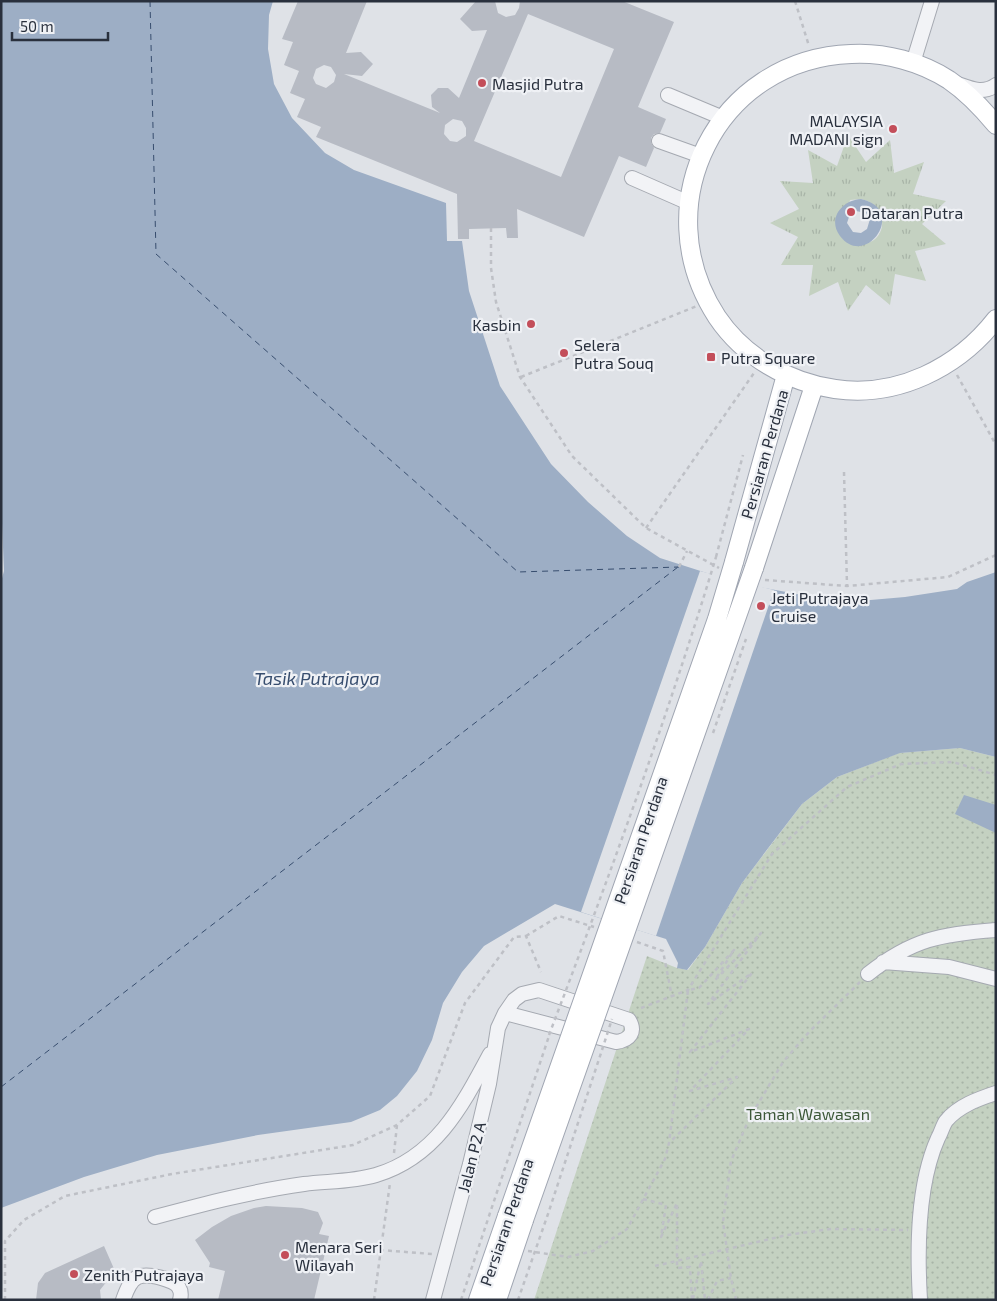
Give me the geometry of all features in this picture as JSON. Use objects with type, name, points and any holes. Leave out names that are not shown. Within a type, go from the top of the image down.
[{"type":"main road","points":[[996,125],[976,101],[950,81],[932,70],[913,63],[888,56],[863,53],[838,54],[813,59],[792,66],[766,80],[738,102],[723,118],[700,156],[693,177],[688,203],[687,225],[690,252],[697,277],[707,302],[722,324],[741,345],[762,362],[786,375],[814,386],[851,391],[895,386],[924,377],[951,362],[970,348],[986,332],[996,318]]},
{"type":"main road","name":"Persiaran Perdana","points":[[497,1300],[515,1248],[516,1218],[717,619],[728,566],[786,375]]},
{"type":"main road","name":"Persiaran Perdana","points":[[478,1300],[516,1218],[737,620],[758,574],[814,386]]},
{"type":"street","points":[[913,63],[932,1]]},
{"type":"street","points":[[950,81],[976,90],[985,91],[996,85]]},
{"type":"street","points":[[668,95],[723,118]]},
{"type":"street","points":[[659,141],[700,156]]},
{"type":"street","points":[[632,178],[688,203]]},
{"type":"street","points":[[868,974],[906,948],[932,938],[958,933],[996,930]]},
{"type":"street","points":[[883,962],[949,967],[996,979]]},
{"type":"street","name":"Jalan P2 A","points":[[433,1300],[489,1084],[498,1028],[505,1013],[514,1000],[522,994],[539,990],[629,1020],[633,1026],[632,1033],[628,1038],[616,1042],[505,1013]]},
{"type":"street","points":[[155,1217],[208,1203],[303,1184],[352,1180],[392,1169],[419,1153],[439,1134],[458,1111],[495,1045]]},
{"type":"street","points":[[920,1300],[919,1230],[928,1170],[934,1148],[946,1121],[966,1105],[980,1098],[996,1094]]},
{"type":"street","points":[[123,1300],[132,1281],[144,1275],[176,1283],[179,1288],[180,1300]]},
{"type":"path","points":[[795,1],[813,59]]},
{"type":"path","points":[[491,228],[491,268],[496,302],[520,377],[572,456],[646,528],[687,551],[728,566]]},
{"type":"path","points":[[520,377],[707,302]]},
{"type":"path","points":[[646,528],[762,362]]},
{"type":"path","points":[[951,362],[996,445]]},
{"type":"path","points":[[460,1300],[549,1035],[624,835],[688,648],[716,557],[743,455]]},
{"type":"path","points":[[844,472],[847,586]]},
{"type":"path","points":[[679,567],[687,551]]},
{"type":"path","points":[[758,574],[847,586],[948,577],[996,555]]},
{"type":"path","points":[[515,1248],[568,1257],[593,1251],[627,1229],[664,1159],[669,1143],[688,990],[772,854],[847,787],[901,764],[953,762],[996,775]]},
{"type":"path","points":[[641,1008],[688,990],[699,988],[734,950],[715,980],[761,933],[708,1004],[752,973],[690,1052],[749,1029],[690,1091],[737,1077],[669,1143]]},
{"type":"path","points":[[5,1300],[5,1242],[24,1220],[66,1196],[172,1174],[353,1145],[397,1125],[430,1096],[465,1003],[514,937],[526,936],[541,972]]},
{"type":"path","points":[[736,1300],[723,1222],[731,1161],[749,1118],[783,1062],[809,1032],[868,974]]},
{"type":"path","points":[[518,1300],[602,1050]]},
{"type":"path","points":[[374,1300],[397,1125]]},
{"type":"path","points":[[643,1200],[666,1205],[661,1236],[677,1203],[677,1268],[690,1267],[692,1300]]},
{"type":"path","points":[[655,1266],[787,1235],[830,1229],[919,1230]]},
{"type":"path","points":[[380,1250],[446,1255]]},
{"type":"path","points":[[692,1300],[701,1261],[706,1300]]},
{"type":"path","points":[[706,1300],[717,1281],[731,1278]]},
{"type":"green space","points":[[848,135],[866,162],[890,140],[894,173],[924,162],[913,194],[946,201],[922,224],[946,244],[915,251],[926,281],[895,274],[890,305],[866,285],[848,311],[838,282],[809,296],[813,265],[781,265],[798,237],[770,223],[799,209],[780,181],[813,183],[808,150],[837,166]],"holes":[[[861,199],[870,203],[881,216],[882,224],[876,238],[869,243],[859,244],[844,240],[842,238],[850,200]]]},
{"type":"green space","name":"Taman Wawasan","points":[[960,748],[996,757],[996,1300],[534,1300],[647,956],[677,968],[688,970],[705,947],[742,883],[802,804],[837,777],[899,753]]},
{"type":"water","name":"Tasik Putrajaya","points":[[1,1],[273,1],[269,15],[268,49],[274,84],[292,118],[325,153],[354,170],[446,203],[447,241],[462,241],[469,291],[500,386],[551,464],[588,502],[627,536],[660,558],[738,583],[824,599],[859,601],[905,597],[957,589],[967,582],[996,572],[996,757],[960,748],[900,753],[837,777],[802,804],[742,883],[705,947],[687,970],[677,968],[678,963],[666,939],[555,904],[484,946],[462,972],[443,1003],[432,1040],[417,1071],[397,1096],[380,1110],[351,1122],[258,1135],[157,1155],[84,1177],[1,1208],[1,582],[4,571],[1,499]]},
{"type":"water","points":[[861,199],[875,205],[881,214],[882,224],[878,234],[870,242],[861,246],[850,245],[836,230],[836,217],[839,212],[854,200]],"holes":[[[856,211],[866,213],[870,219],[867,229],[861,233],[853,232],[847,223],[850,214]]]},
{"type":"water","points":[[964,795],[996,805],[996,833],[955,814]]},
{"type":"pier","points":[[700,571],[774,590],[656,936],[581,912]]},
{"type":"building","points":[[298,1],[367,1],[346,53],[361,52],[373,64],[362,76],[344,74],[440,113],[432,107],[431,95],[438,88],[448,88],[459,98],[487,30],[472,31],[460,19],[476,1],[495,1],[498,13],[506,17],[515,15],[520,1],[622,1],[674,22],[638,107],[666,119],[660,133],[654,134],[651,138],[654,148],[646,167],[619,156],[584,237],[517,209],[518,238],[507,238],[506,228],[469,229],[469,239],[458,239],[457,194],[316,137],[321,127],[297,117],[305,99],[290,93],[299,71],[284,65],[293,42],[282,39]],"holes":[[[528,14],[614,49],[561,177],[474,141]],[[324,65],[331,67],[336,75],[334,82],[326,88],[316,84],[313,78],[316,69]],[[453,119],[462,121],[466,128],[466,136],[457,142],[450,141],[444,134],[445,125]]]},
{"type":"building","points":[[266,1206],[302,1208],[318,1212],[323,1223],[319,1234],[329,1236],[314,1300],[218,1300],[225,1271],[209,1267],[210,1263],[195,1240],[231,1216]]},
{"type":"building","name":"Zenith Putrajaya","points":[[104,1246],[115,1271],[100,1290],[101,1300],[36,1300],[38,1283],[45,1273]]},
{"type":"ferry route","points":[[150,1],[156,254],[518,572],[679,567]]},
{"type":"ferry route","points":[[1,1087],[678,567]]},
{"type":"place","name":"Masjid Putra","points":[[482,83]]},
{"type":"place","name":"MALAYSIA MADANI sign","points":[[893,129]]},
{"type":"place","name":"Dataran Putra","points":[[851,212]]},
{"type":"place","name":"Kasbin","points":[[531,324]]},
{"type":"place","name":"Selera Putra Souq","points":[[564,353]]},
{"type":"place","name":"Putra Square","points":[[711,357]]},
{"type":"place","name":"Jeti Putrajaya Cruise","points":[[761,606]]},
{"type":"place","name":"Menara Seri Wilayah","points":[[285,1255]]},
{"type":"place","name":"Zenith Putrajaya","points":[[74,1274]]}]
